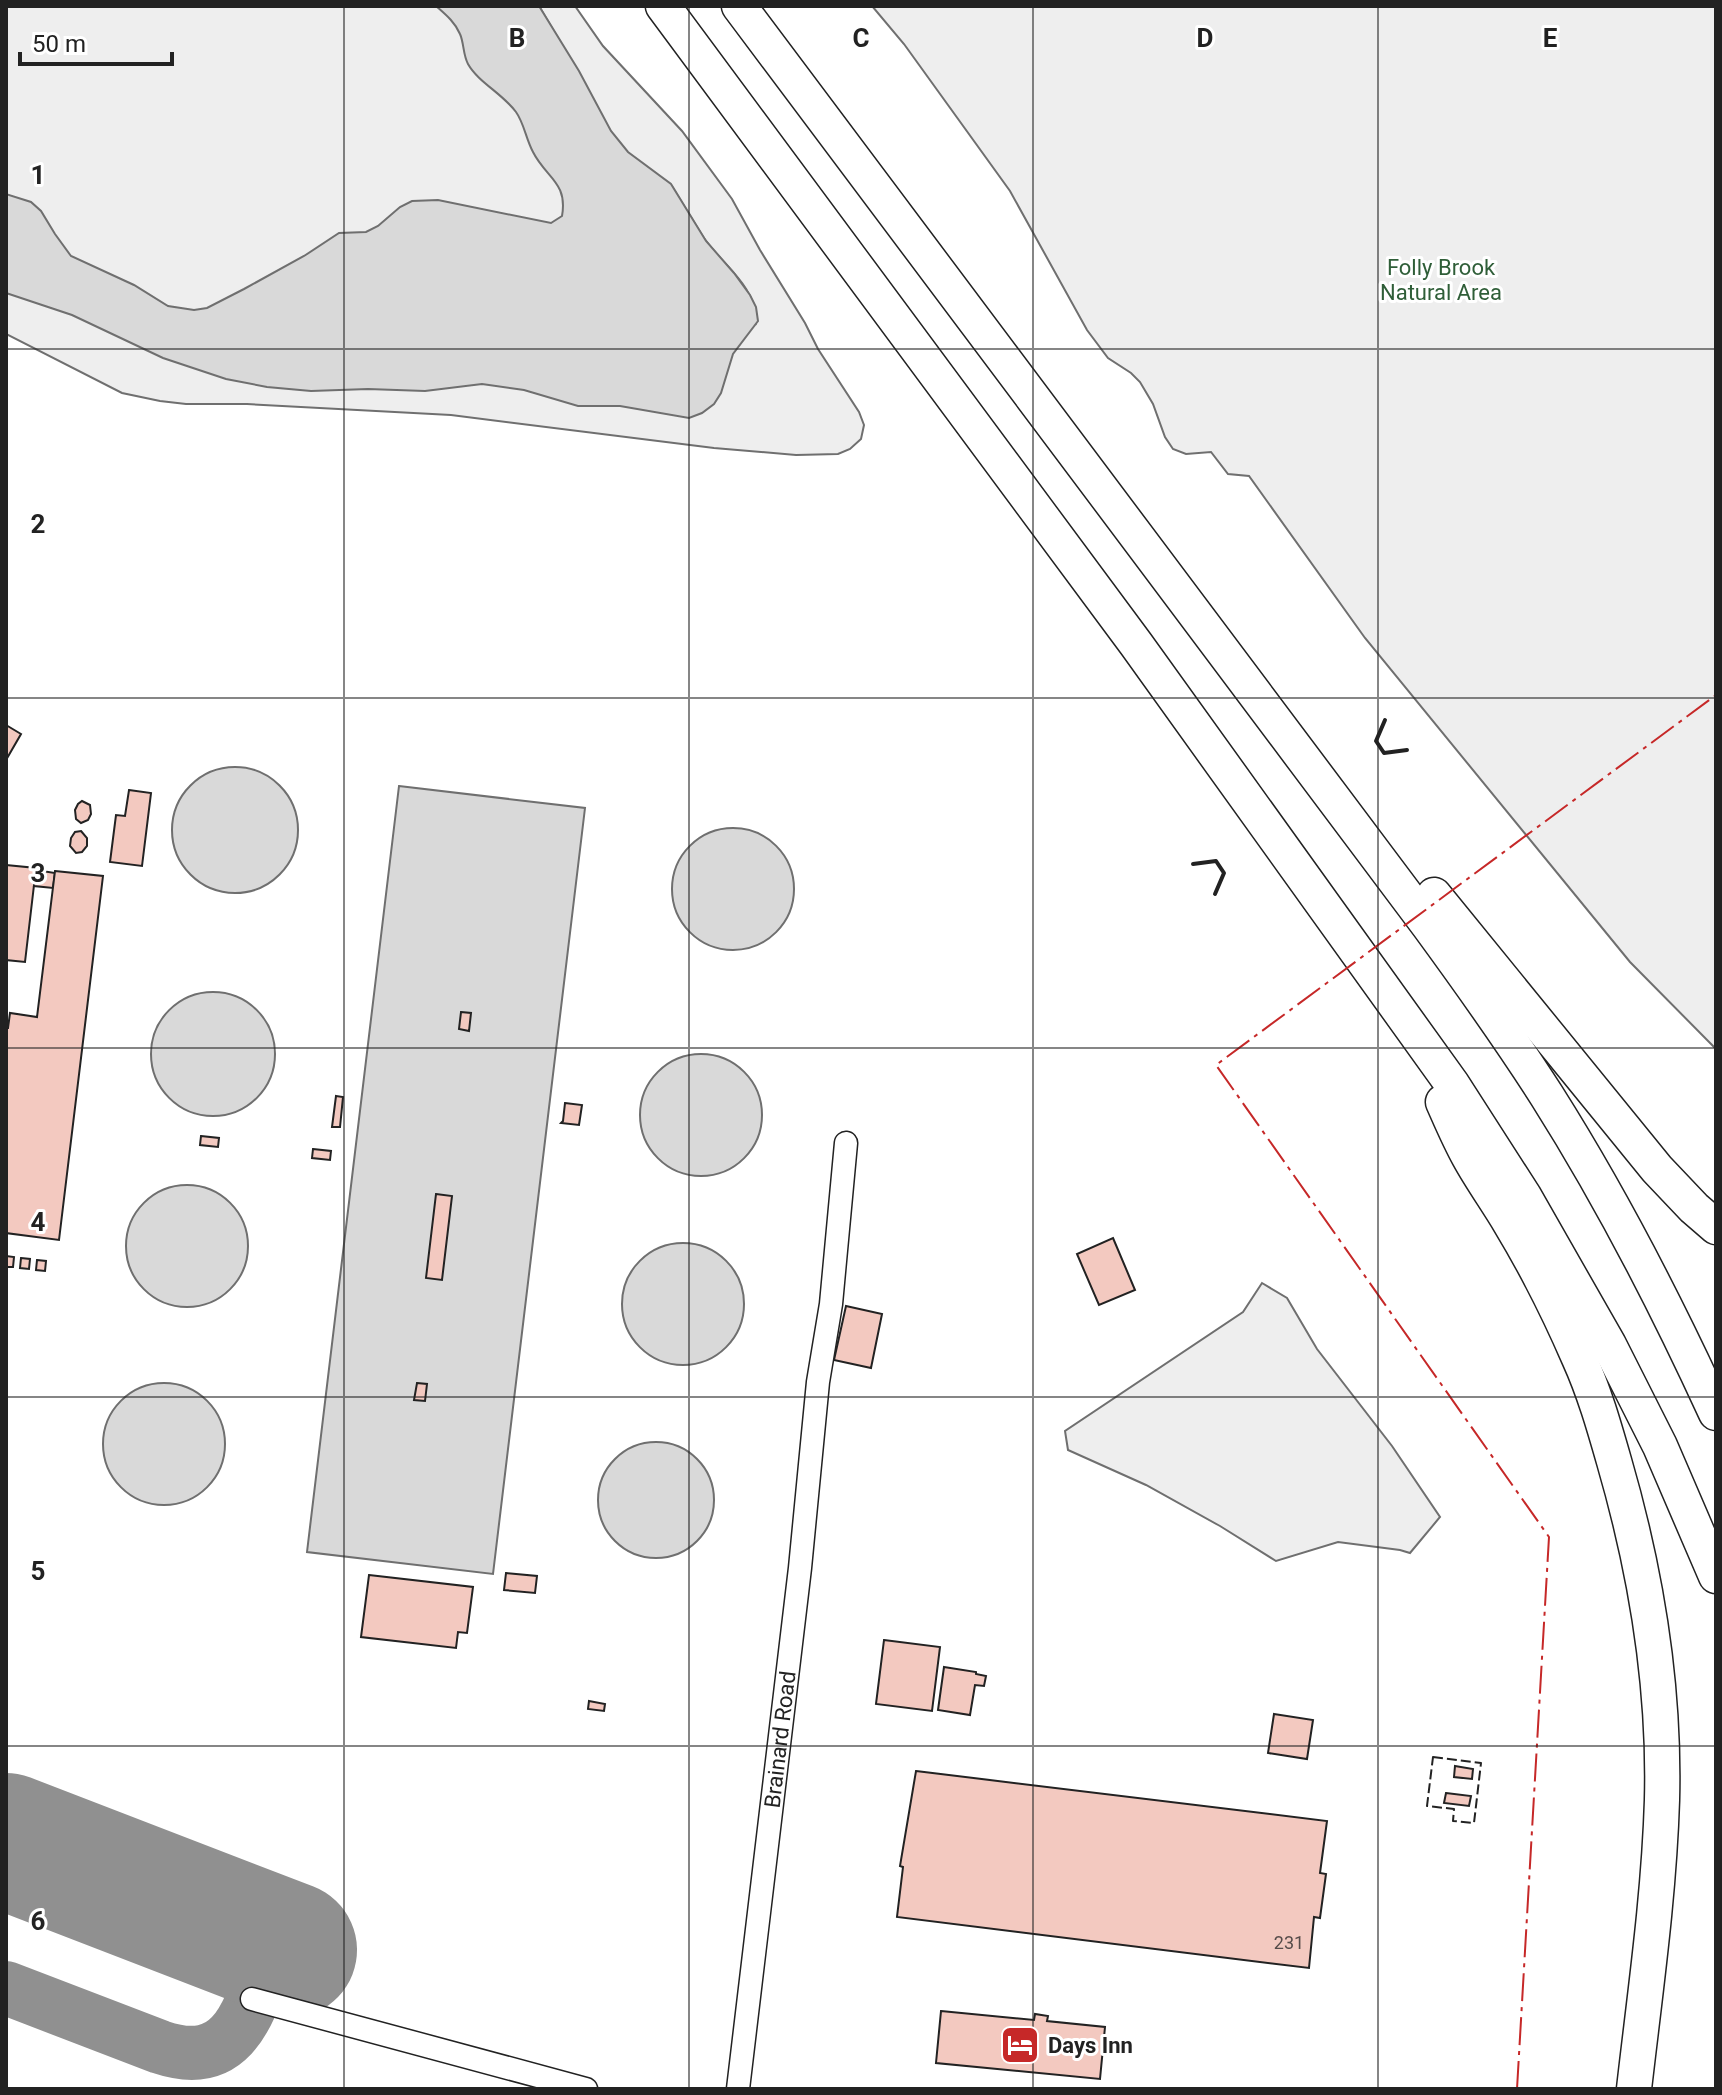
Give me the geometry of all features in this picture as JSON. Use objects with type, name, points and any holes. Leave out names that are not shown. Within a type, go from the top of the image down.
[{"type":"highway","points":[[663,6],[1136,644],[1398,1007],[1486,1135],[1628,1381],[1660,1446],[1716,1576]]},
{"type":"highway","points":[[739,6],[1471,984],[1560,1117],[1636,1250],[1716,1413]]},
{"type":"highway","points":[[1327,790],[1419,876],[1657,1169],[1716,1227]]},
{"type":"highway","points":[[1398,1007],[1469,1157],[1525,1249],[1580,1359],[1604,1429],[1642,1569],[1658,1694],[1662,1798],[1657,1878],[1634,2089]]},
{"type":"street","name":"Brainard Road","points":[[738,2089],[818,1391],[831,1304],[846,1143]]},
{"type":"street","points":[[252,1999],[586,2089]]},
{"type":"green space","points":[[6,6],[533,6],[568,55],[539,6],[575,6],[603,46],[682,131],[732,199],[864,425],[861,439],[850,449],[838,454],[796,455],[714,448],[451,415],[247,404],[186,404],[122,393],[6,334]],"holes":[[[703,236],[745,287],[755,309],[756,322]]]},
{"type":"green space","name":"Folly Brook Natural Area","points":[[872,6],[1716,6],[1716,1049],[1630,962],[1365,638],[1249,476],[1228,474],[1211,452],[1186,454],[1173,449],[1140,382],[1108,358],[1087,330],[1010,191],[904,44]]},
{"type":"green space","points":[[1262,1283],[1287,1298],[1317,1349],[1392,1446],[1440,1517],[1410,1553],[1338,1542],[1276,1561],[1146,1485],[1068,1450],[1065,1431],[1243,1312]]},
{"type":"shaded area","points":[[436,6],[539,6],[611,131],[628,152],[671,184],[706,241],[750,295],[758,321],[733,354],[721,393],[714,404],[702,413],[689,418],[620,406],[578,406],[524,390],[482,384],[425,391],[311,391],[267,387],[226,379],[163,358],[72,315],[6,293],[6,194],[31,202],[41,211],[71,256],[134,285],[168,306],[194,310],[207,308],[244,289],[339,233],[366,232],[378,226],[412,201],[438,200],[551,223],[562,216],[559,188],[533,152],[519,116],[472,70],[458,30]]},
{"type":"shaded area","points":[[235,767],[259,772],[279,786],[293,806],[298,830],[293,854],[279,874],[259,888],[235,893],[211,888],[191,874],[177,854],[172,830],[177,806],[191,786],[211,772]]},
{"type":"shaded area","points":[[399,786],[585,808],[493,1574],[307,1552]]},
{"type":"shaded area","points":[[733,828],[756,833],[776,846],[789,866],[794,889],[789,912],[776,932],[756,945],[733,950],[710,945],[690,932],[677,912],[672,889],[677,866],[690,846],[710,833]]},
{"type":"shaded area","points":[[213,992],[237,997],[257,1010],[270,1030],[275,1054],[270,1078],[257,1098],[237,1111],[213,1116],[189,1111],[169,1098],[156,1078],[151,1054],[156,1030],[169,1010],[189,997]]},
{"type":"shaded area","points":[[701,1054],[724,1059],[744,1072],[757,1092],[762,1115],[757,1138],[744,1158],[724,1171],[701,1176],[678,1171],[658,1158],[645,1138],[640,1115],[645,1092],[658,1072],[678,1059]]},
{"type":"shaded area","points":[[187,1185],[210,1190],[230,1203],[243,1223],[248,1246],[243,1269],[230,1289],[210,1302],[187,1307],[164,1302],[144,1289],[131,1269],[126,1246],[131,1223],[144,1203],[164,1190]]},
{"type":"shaded area","points":[[683,1243],[706,1248],[726,1261],[739,1281],[744,1304],[739,1327],[726,1347],[706,1360],[683,1365],[660,1360],[640,1347],[627,1327],[622,1304],[627,1281],[640,1261],[660,1248]]},
{"type":"shaded area","points":[[164,1383],[187,1388],[207,1401],[220,1421],[225,1444],[220,1467],[207,1487],[187,1500],[164,1505],[141,1500],[121,1487],[108,1467],[103,1444],[108,1421],[121,1401],[141,1388]]},
{"type":"shaded area","points":[[656,1442],[678,1446],[697,1459],[710,1478],[714,1500],[710,1522],[697,1541],[678,1554],[656,1558],[634,1554],[615,1541],[602,1522],[598,1500],[602,1478],[615,1459],[634,1446]]},
{"type":"building","points":[[6,725],[21,734],[6,760]]},
{"type":"building","points":[[129,790],[151,793],[142,866],[110,862],[116,815],[125,816]]},
{"type":"building","points":[[82,801],[90,805],[91,814],[88,820],[81,823],[76,819],[75,810]]},
{"type":"building","points":[[81,831],[87,838],[87,846],[76,853],[70,846],[71,838],[75,832]]},
{"type":"building","points":[[6,865],[36,868],[25,962],[6,960]]},
{"type":"building","points":[[36,870],[55,873],[53,888],[34,886]]},
{"type":"building","points":[[55,871],[103,876],[59,1240],[6,1233],[6,1028],[10,1013],[37,1017]]},
{"type":"building","points":[[461,1012],[471,1013],[469,1031],[459,1029]]},
{"type":"building","points":[[336,1096],[343,1097],[340,1127],[332,1127]]},
{"type":"building","points":[[565,1103],[582,1105],[579,1125],[561,1123]]},
{"type":"building","points":[[201,1136],[219,1138],[218,1147],[200,1145]]},
{"type":"building","points":[[313,1149],[331,1151],[330,1160],[312,1158]]},
{"type":"building","points":[[436,1194],[452,1196],[442,1280],[426,1278]]},
{"type":"building","points":[[1113,1238],[1135,1290],[1099,1305],[1077,1254]]},
{"type":"building","points":[[6,1256],[14,1257],[13,1267],[6,1267]]},
{"type":"building","points":[[21,1258],[30,1259],[29,1269],[20,1268]]},
{"type":"building","points":[[37,1260],[46,1261],[45,1271],[36,1270]]},
{"type":"building","points":[[846,1306],[882,1314],[871,1368],[834,1360]]},
{"type":"building","points":[[417,1383],[427,1384],[425,1401],[414,1400]]},
{"type":"building","points":[[506,1573],[537,1576],[535,1593],[504,1590]]},
{"type":"building","points":[[369,1575],[473,1587],[467,1633],[458,1632],[456,1648],[361,1637]]},
{"type":"building","points":[[884,1640],[940,1647],[932,1711],[876,1704]]},
{"type":"building","points":[[944,1667],[986,1676],[984,1686],[975,1685],[970,1715],[938,1710]]},
{"type":"building","points":[[589,1701],[605,1704],[604,1711],[588,1709]]},
{"type":"building","points":[[1274,1714],[1313,1720],[1307,1759],[1268,1753]]},
{"type":"building","points":[[1455,1766],[1473,1769],[1472,1779],[1454,1777]]},
{"type":"building","points":[[916,1771],[1327,1821],[1320,1873],[1326,1874],[1320,1918],[1314,1917],[1309,1968],[897,1917],[903,1867],[900,1866]]},
{"type":"building","points":[[1446,1793],[1471,1796],[1469,1806],[1444,1803]]},
{"type":"building","name":"Days Inn","points":[[941,2011],[1034,2020],[1035,2014],[1048,2016],[1047,2021],[1105,2027],[1100,2079],[936,2063]]},
{"type":"taxiway","points":[[6,1988],[160,2047],[187,2053],[208,2050],[225,2042],[238,2027],[249,2009],[273,1944]]},
{"type":"runway","points":[[6,1841],[289,1950]]},
{"type":"fence","points":[[1433,1757],[1481,1763],[1474,1823],[1453,1821],[1454,1809],[1427,1806],[1433,1757]]},
{"type":"wall","points":[[1385,720],[1376,741],[1384,753],[1407,750]]},
{"type":"wall","points":[[1193,864],[1216,861],[1224,873],[1215,894]]},
{"type":"power","points":[[1517,2089],[1549,1537],[1216,1065],[1716,695]]},
{"type":"place","name":"Days Inn","points":[[1020,2045]]}]
